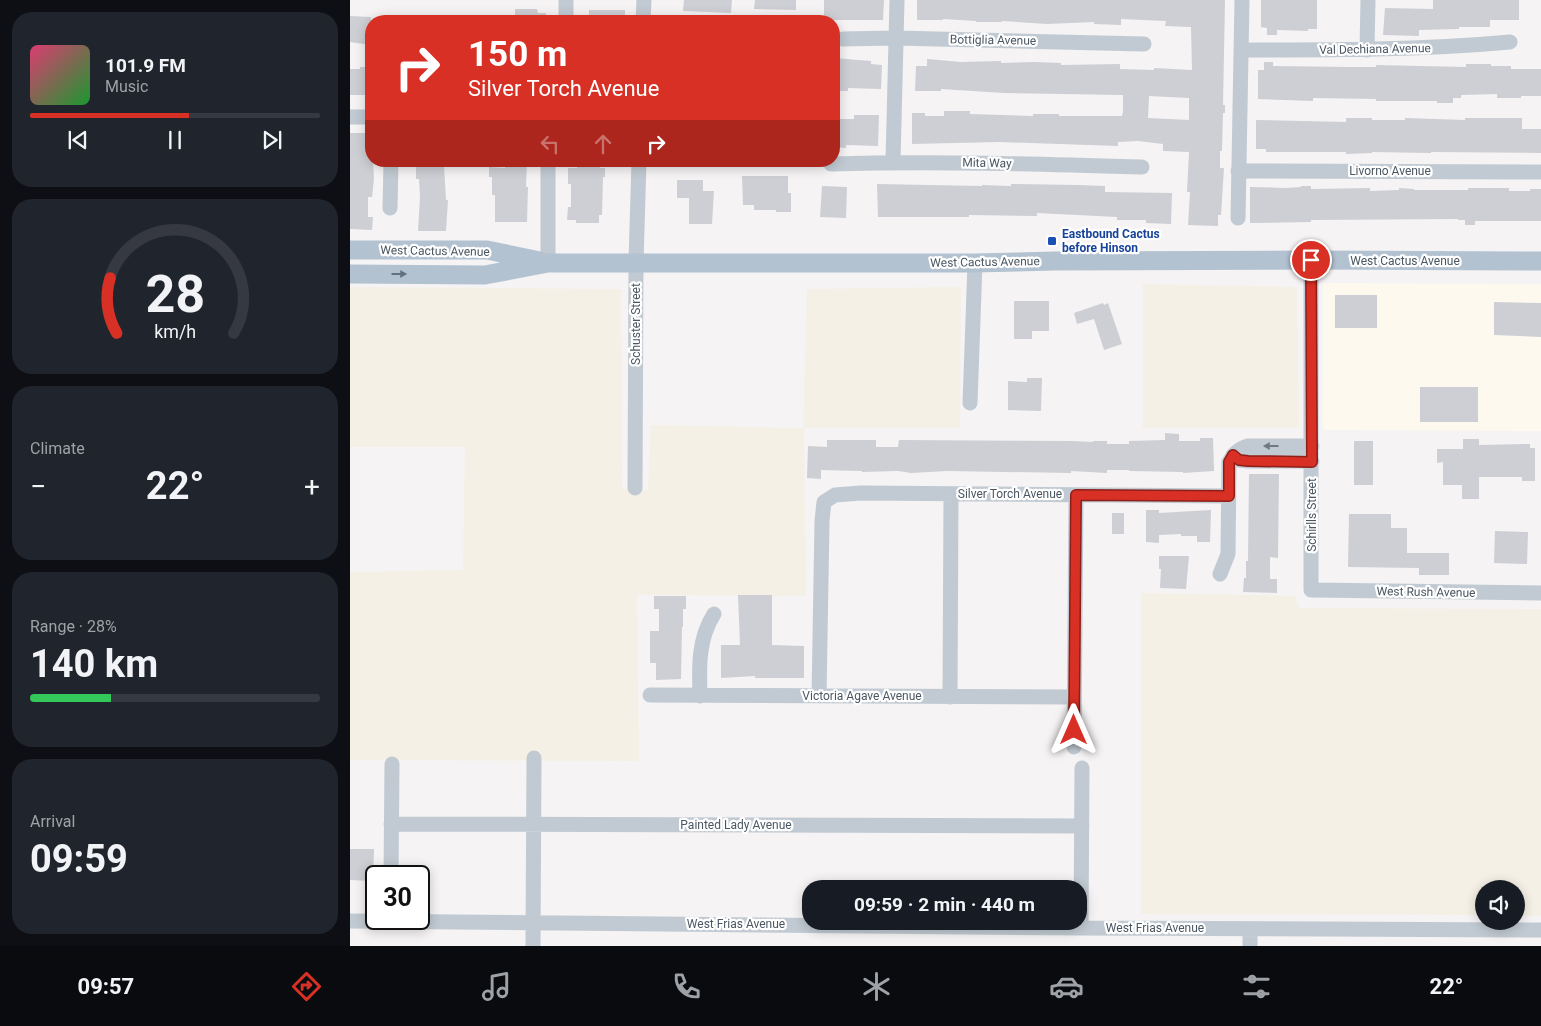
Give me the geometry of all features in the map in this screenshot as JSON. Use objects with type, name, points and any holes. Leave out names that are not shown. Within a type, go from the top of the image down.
[{"type":"main road","name":"West Cactus Avenue","points":[[350,250],[487,250],[548,263]]},
{"type":"main road","name":"West Cactus Avenue","points":[[350,274],[485,275],[548,263],[1541,261]]},
{"type":"street","points":[[566,0],[566,15]]},
{"type":"street","points":[[643,15],[644,0]]},
{"type":"street","points":[[893,162],[897,0]]},
{"type":"street","points":[[1238,218],[1242,0]]},
{"type":"street","points":[[1367,50],[1368,0]]},
{"type":"street","name":"Bottiglia Avenue","points":[[843,39],[896,38],[1144,44]]},
{"type":"street","name":"Val Dechiana Avenue","points":[[1241,50],[1446,48],[1510,42]]},
{"type":"street","points":[[350,117],[365,117]]},
{"type":"street","name":"Mita Way","points":[[840,164],[893,162],[1142,167]]},
{"type":"street","points":[[390,208],[392,167]]},
{"type":"street","points":[[548,167],[548,263]]},
{"type":"street","name":"Schuster Street","points":[[635,488],[636,263],[639,167]]},
{"type":"street","name":"Livorno Avenue","points":[[1238,171],[1541,172]]},
{"type":"street","name":"Schirlls Street","points":[[1311,260],[1311,590]]},
{"type":"street","points":[[970,402],[975,263]]},
{"type":"street","points":[[1220,574],[1228,554],[1229,462],[1233,455],[1240,448],[1248,446],[1312,454]]},
{"type":"street","name":"Silver Torch Avenue","points":[[819,696],[822,521],[824,502],[835,495],[861,493],[1229,496]]},
{"type":"street","points":[[950,697],[951,494]]},
{"type":"street","points":[[1074,746],[1076,495]]},
{"type":"street","name":"West Rush Avenue","points":[[1311,590],[1541,593]]},
{"type":"street","points":[[700,696],[699,657],[706,626],[714,614]]},
{"type":"street","name":"Victoria Agave Avenue","points":[[650,695],[1074,697]]},
{"type":"street","points":[[532,946],[534,758]]},
{"type":"street","points":[[391,865],[392,764]]},
{"type":"street","points":[[1081,880],[1082,768]]},
{"type":"street","name":"Painted Lady Avenue","points":[[391,824],[1082,826]]},
{"type":"street","name":"West Frias Avenue","points":[[350,921],[802,925]]},
{"type":"street","name":"West Frias Avenue","points":[[1087,928],[1541,930]]},
{"type":"street","points":[[1250,929],[1250,946]]},
{"type":"shaded area","points":[[1323,283],[1541,284],[1541,431],[1323,430]]},
{"type":"sand","points":[[1143,284],[1297,287],[1299,428],[1143,428]]},
{"type":"sand","points":[[350,287],[621,289],[622,489],[648,490],[651,425],[803,428],[807,289],[961,287],[960,428],[804,428],[806,596],[637,595],[639,761],[350,760],[350,572],[463,570],[465,447],[350,447]]},
{"type":"sand","points":[[1141,593],[1295,596],[1299,608],[1541,609],[1541,916],[1525,916],[1525,880],[1475,880],[1475,915],[1141,914]]},
{"type":"building","points":[[684,0],[732,0],[731,13],[683,11]]},
{"type":"building","points":[[755,0],[796,0],[796,10],[754,9]]},
{"type":"building","points":[[824,0],[884,0],[883,20],[840,20],[840,15],[824,15]]},
{"type":"building","points":[[917,0],[1225,0],[1223,105],[1225,105],[1225,113],[1223,113],[1222,151],[1220,151],[1220,168],[1224,168],[1221,215],[1218,215],[1218,226],[1188,225],[1190,192],[1187,192],[1189,152],[1163,151],[1163,144],[1138,141],[1118,142],[1118,146],[999,142],[912,144],[912,113],[925,113],[925,116],[944,116],[944,111],[970,111],[970,114],[1122,116],[1123,111],[1123,95],[1004,93],[941,89],[941,91],[915,91],[916,66],[927,66],[927,59],[961,62],[1061,63],[1061,65],[1120,64],[1120,69],[1192,70],[1191,27],[1165,26],[1166,21],[1121,19],[1121,25],[1094,24],[1094,22],[1047,24],[943,19],[917,20]],"holes":[[[1149,96],[1189,98],[1189,120],[1148,118]]]},
{"type":"building","points":[[1261,0],[1317,0],[1317,29],[1308,29],[1308,31],[1277,30],[1277,35],[1267,35],[1267,28],[1261,27]]},
{"type":"building","points":[[1433,0],[1519,0],[1519,20],[1490,20],[1490,27],[1419,30],[1419,36],[1383,35],[1385,8],[1433,9]]},
{"type":"building","points":[[515,9],[537,9],[538,13],[546,13],[546,15],[515,15]]},
{"type":"building","points":[[589,10],[625,10],[625,15],[589,15]]},
{"type":"building","points":[[350,16],[365,17],[365,44],[350,42]]},
{"type":"building","points":[[840,58],[871,61],[871,64],[882,65],[881,89],[848,88],[848,91],[840,91]]},
{"type":"building","points":[[1264,62],[1273,62],[1273,66],[1376,67],[1376,65],[1466,67],[1466,64],[1491,64],[1491,66],[1511,66],[1511,69],[1541,69],[1541,96],[1497,98],[1497,94],[1461,95],[1461,98],[1453,98],[1453,103],[1437,103],[1437,101],[1376,101],[1376,99],[1313,98],[1313,101],[1258,99],[1258,70],[1264,70]]},
{"type":"building","points":[[360,67],[365,67],[365,95],[350,95],[350,69],[360,69]]},
{"type":"building","points":[[854,115],[879,115],[878,146],[846,145],[846,148],[840,148],[840,119],[854,119]]},
{"type":"building","points":[[1346,118],[1372,118],[1372,120],[1405,120],[1405,118],[1465,120],[1465,118],[1522,118],[1522,129],[1541,129],[1541,153],[1372,152],[1346,154],[1346,152],[1266,152],[1266,149],[1256,149],[1256,120],[1346,122]]},
{"type":"building","points":[[350,133],[365,133],[365,167],[373,167],[372,197],[368,197],[368,217],[373,217],[372,230],[350,229]]},
{"type":"building","points":[[416,167],[444,167],[446,200],[448,200],[446,231],[418,231],[420,197],[419,179],[416,179]]},
{"type":"building","points":[[489,167],[527,167],[527,222],[495,222],[495,195],[492,195],[492,177],[489,177]]},
{"type":"building","points":[[568,168],[605,168],[602,215],[599,215],[599,223],[576,223],[576,220],[567,220],[568,207],[571,207],[571,184],[568,184]]},
{"type":"building","points":[[742,176],[788,176],[788,193],[791,193],[791,212],[754,210],[754,205],[743,205]]},
{"type":"building","points":[[677,180],[703,180],[703,191],[714,191],[712,224],[689,224],[689,198],[677,198]]},
{"type":"building","points":[[877,184],[1079,185],[1105,186],[1105,192],[1172,193],[1171,224],[1146,223],[1146,220],[1117,220],[1117,217],[1037,213],[1037,216],[878,217]]},
{"type":"building","points":[[822,186],[847,187],[846,218],[820,217]]},
{"type":"building","points":[[1311,186],[1311,189],[1370,188],[1370,191],[1399,190],[1399,188],[1414,190],[1468,190],[1468,188],[1509,188],[1509,191],[1541,189],[1541,221],[1475,221],[1475,225],[1465,225],[1465,220],[1458,219],[1311,220],[1311,222],[1250,223],[1250,187],[1286,188]]},
{"type":"building","points":[[1335,295],[1377,295],[1377,328],[1335,328]]},
{"type":"building","points":[[1014,301],[1049,301],[1049,331],[1032,331],[1032,339],[1014,339]]},
{"type":"building","points":[[1494,302],[1541,303],[1541,337],[1494,335]]},
{"type":"building","points":[[1103,303],[1104,305],[1108,303],[1122,344],[1104,350],[1094,319],[1077,324],[1074,313]]},
{"type":"building","points":[[1027,378],[1042,378],[1041,411],[1008,410],[1008,381],[1027,382]]},
{"type":"building","points":[[1420,387],[1478,387],[1478,422],[1420,422]]},
{"type":"building","points":[[1165,433],[1179,434],[1179,441],[1200,441],[1200,438],[1213,438],[1214,471],[1183,473],[1107,470],[1107,473],[1071,471],[1071,473],[947,471],[911,473],[898,471],[821,470],[821,479],[807,478],[808,446],[827,447],[827,440],[876,440],[876,447],[898,447],[899,440],[1107,441],[1107,444],[1129,444],[1129,441],[1165,440]]},
{"type":"building","points":[[1463,439],[1479,439],[1479,445],[1530,444],[1530,448],[1535,448],[1535,481],[1522,481],[1522,477],[1479,477],[1479,499],[1462,499],[1462,485],[1443,485],[1443,462],[1437,463],[1437,449],[1463,449]]},
{"type":"building","points":[[1354,441],[1373,441],[1373,485],[1354,485]]},
{"type":"building","points":[[1249,474],[1279,474],[1278,558],[1270,557],[1270,579],[1277,579],[1277,593],[1243,592],[1244,578],[1246,578],[1246,561],[1248,561]]},
{"type":"building","points":[[1146,510],[1159,510],[1159,513],[1211,510],[1210,542],[1197,542],[1197,536],[1181,536],[1181,534],[1159,535],[1159,543],[1146,542]]},
{"type":"building","points":[[1112,513],[1124,513],[1124,534],[1112,534]]},
{"type":"building","points":[[1349,514],[1391,514],[1391,528],[1407,528],[1407,553],[1449,553],[1449,575],[1419,575],[1419,568],[1348,567]]},
{"type":"building","points":[[1495,531],[1528,532],[1527,564],[1494,563]]},
{"type":"building","points":[[1159,556],[1189,556],[1186,589],[1160,588],[1161,569],[1159,569]]},
{"type":"building","points":[[738,595],[772,595],[772,645],[804,646],[804,678],[755,678],[755,676],[721,678],[721,645],[740,645]]},
{"type":"building","points":[[654,596],[686,596],[686,609],[683,609],[681,679],[656,680],[656,663],[650,663],[650,631],[659,631],[659,609],[654,609]]},
{"type":"building","points":[[350,849],[374,849],[374,865],[365,865],[365,881],[350,880]]},
{"type":"place","name":"Eastbound Cactus before Hinson","points":[[1052,241]]},
{"type":"route","points":[[1074,730],[1076,495],[1229,496],[1229,462],[1233,455],[1239,460],[1248,461],[1312,462],[1311,260]]}]
